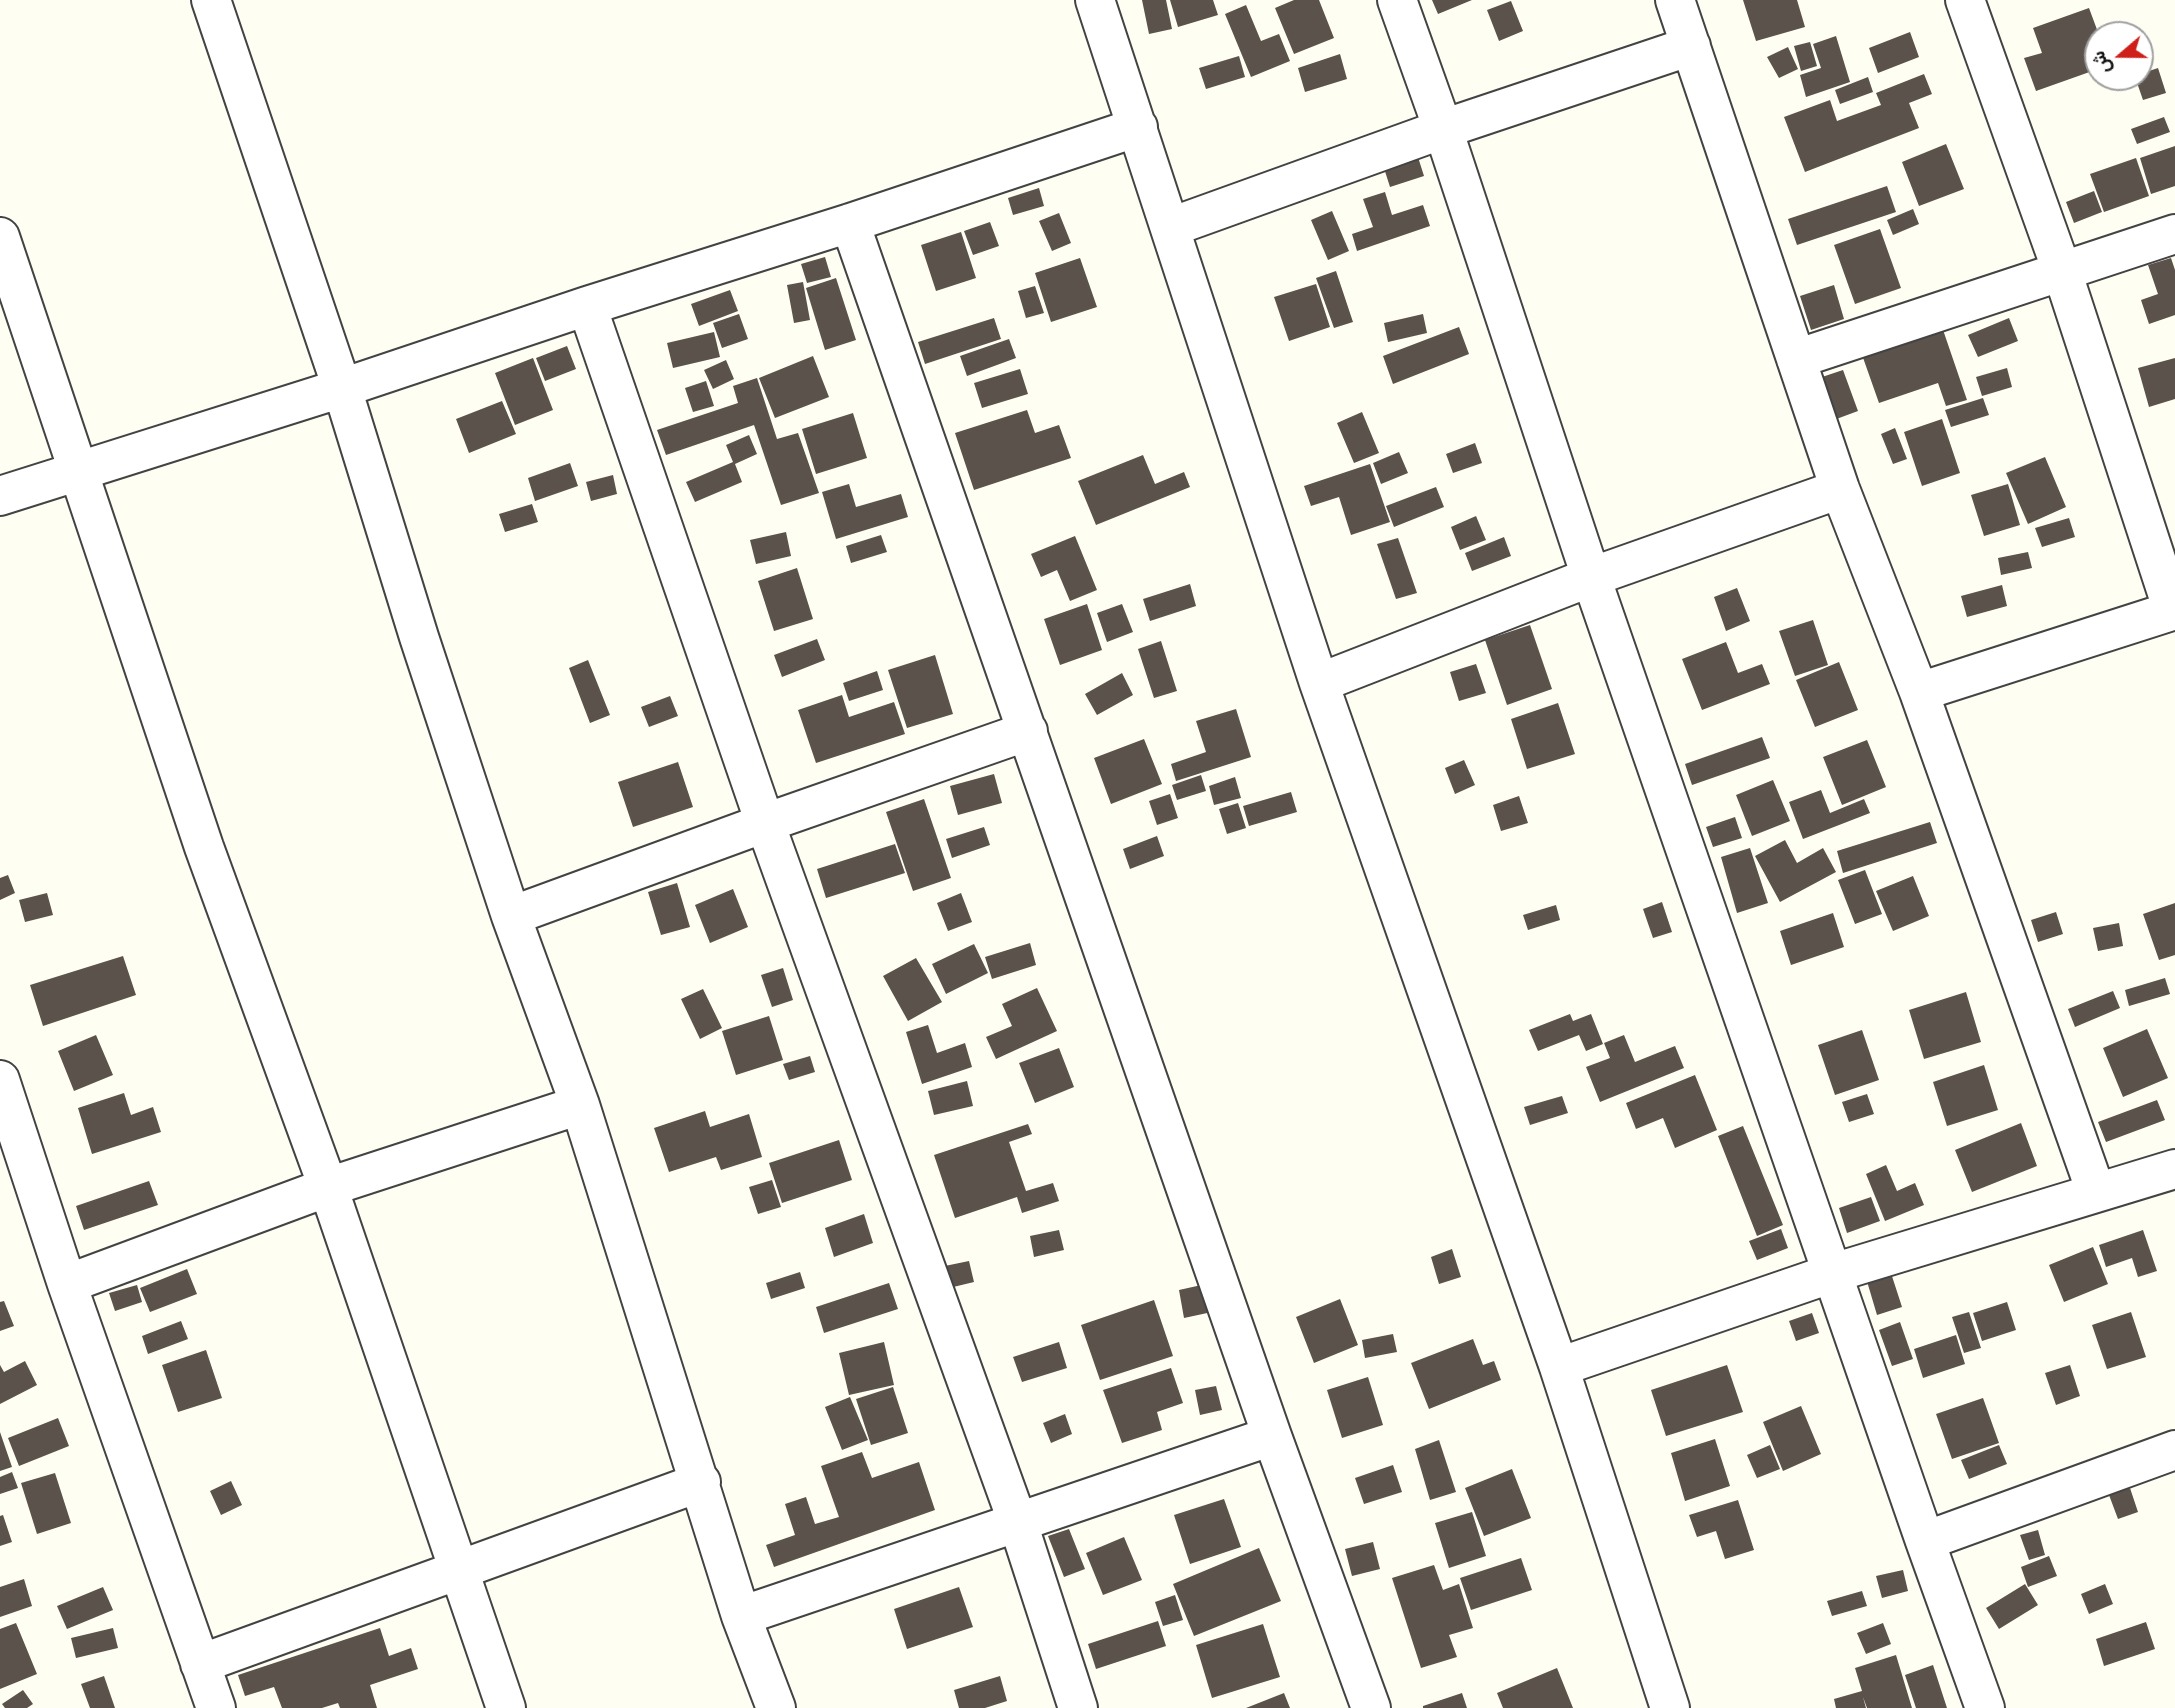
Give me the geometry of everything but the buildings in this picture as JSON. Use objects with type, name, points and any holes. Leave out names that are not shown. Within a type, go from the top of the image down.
[{"type":"street","points":[[211,0],[342,388],[419,637],[511,916],[580,1105],[701,1482],[741,1616],[776,1708]]},
{"type":"street","points":[[1095,0],[1319,683],[1559,1367],[1670,1708]]},
{"type":"street","points":[[1398,0],[1591,577],[1985,1708]]},
{"type":"street","points":[[1675,0],[1840,489],[1919,692],[2096,1192]]},
{"type":"street","points":[[1919,692],[2174,611],[2062,271],[1965,0]]},
{"type":"street","points":[[1171,227],[1443,129],[1691,46]]},
{"type":"street","points":[[0,496],[342,388],[1138,127]]},
{"type":"street","points":[[850,223],[1272,1436],[1371,1708]]},
{"type":"street","points":[[1796,359],[2175,234]]},
{"type":"street","points":[[0,237],[204,847],[328,1187],[506,1708]]},
{"type":"street","points":[[587,306],[765,823],[1018,1523],[1078,1708]]},
{"type":"street","points":[[1319,683],[1591,577],[1840,489]]},
{"type":"street","points":[[511,916],[1028,731]]},
{"type":"street","points":[[2,1090],[66,1284],[216,1708]]},
{"type":"street","points":[[66,1284],[328,1187],[580,1105]]},
{"type":"street","points":[[1559,1367],[1833,1273],[2175,1169]]},
{"type":"street","points":[[741,1616],[1272,1436]]},
{"type":"street","points":[[1925,1541],[2175,1450]]},
{"type":"street","points":[[200,1664],[701,1482]]}]
